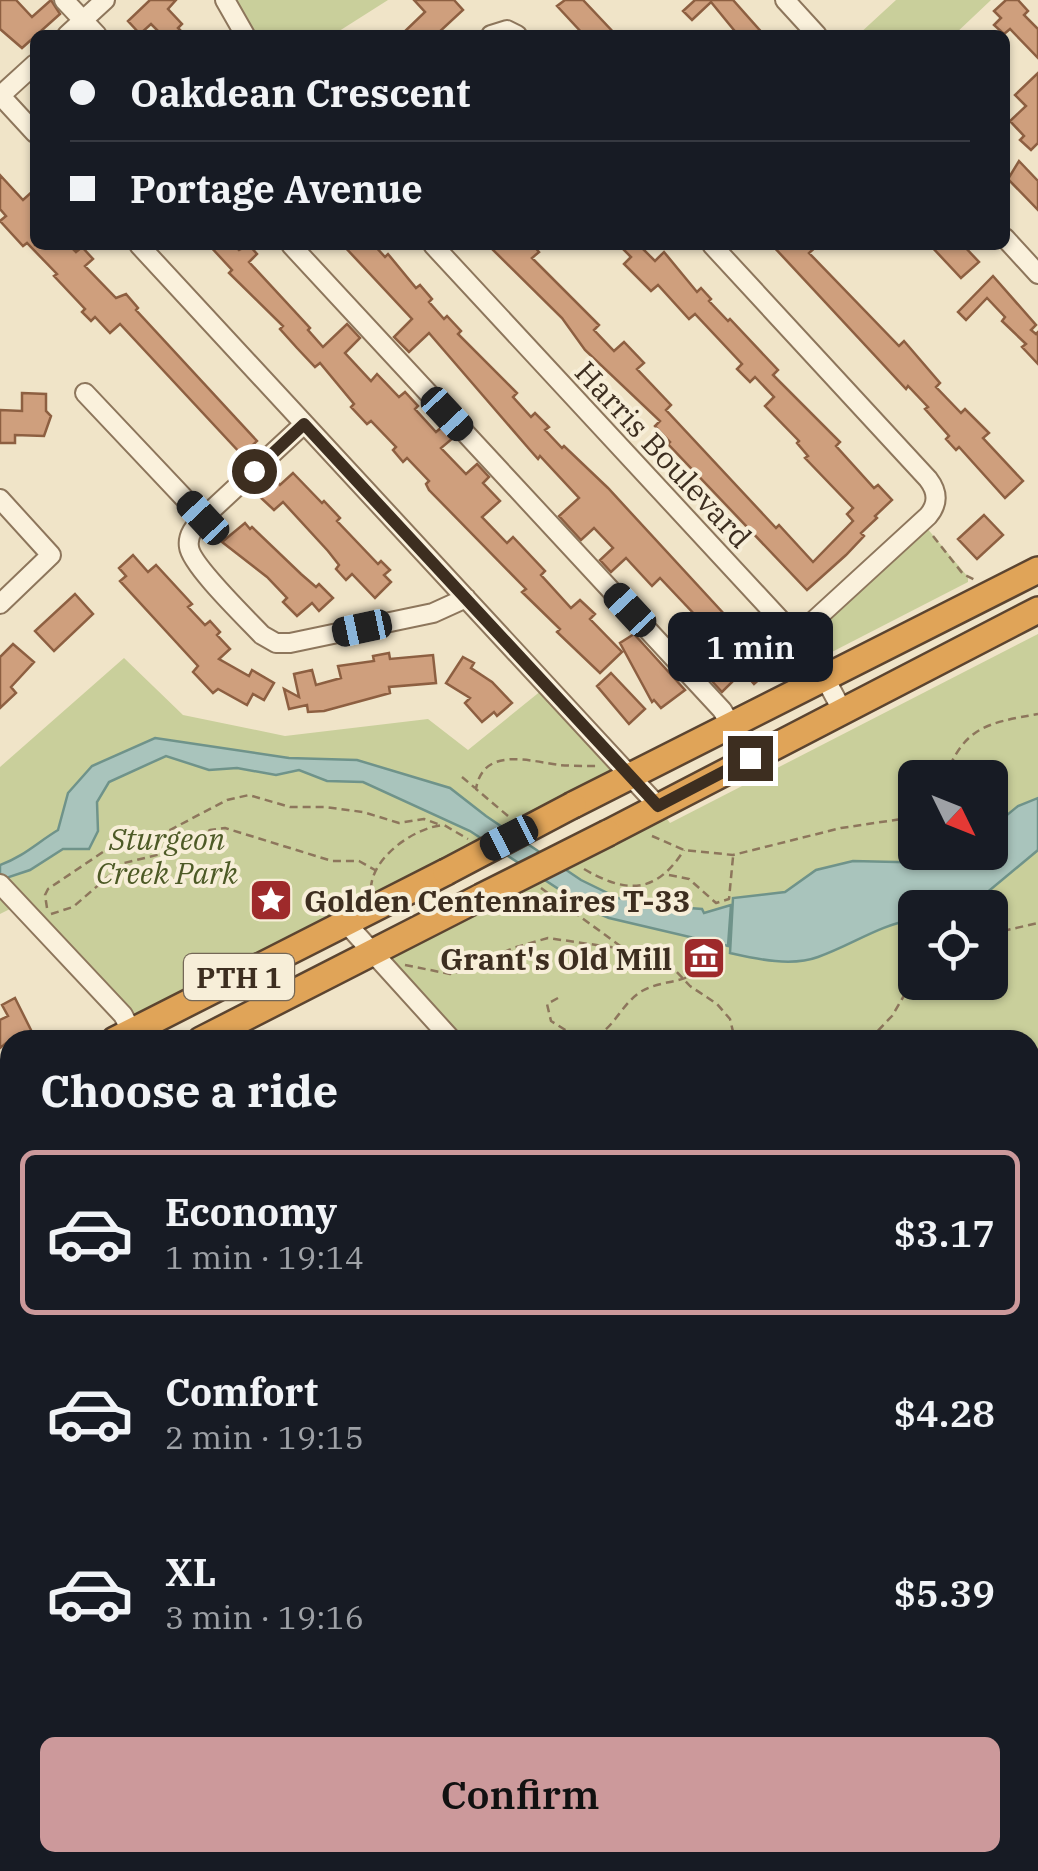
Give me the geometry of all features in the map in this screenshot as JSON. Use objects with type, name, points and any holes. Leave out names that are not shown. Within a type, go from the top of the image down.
[{"type":"highway","name":"PTH 1","points":[[141,1030],[573,805],[1038,570]]},
{"type":"highway","name":"PTH 1","points":[[224,1030],[380,962],[481,897],[1034,614]]},
{"type":"street","points":[[64,0],[92,30]]},
{"type":"street","points":[[72,30],[105,0]]},
{"type":"street","points":[[225,0],[242,30]]},
{"type":"street","points":[[784,0],[812,30]]},
{"type":"street","points":[[30,68],[0,95],[30,127]]},
{"type":"street","points":[[1010,243],[1038,274]]},
{"type":"street","points":[[144,250],[658,806]]},
{"type":"street","points":[[296,250],[715,702],[731,725]]},
{"type":"street","name":"Harris Boulevard","points":[[438,250],[812,654],[842,710]]},
{"type":"street","points":[[717,250],[932,483],[935,505],[922,522],[796,637]]},
{"type":"street","points":[[85,393],[203,518]]},
{"type":"street","points":[[304,424],[203,518],[190,536],[193,558],[262,635],[276,643],[290,644],[433,613],[466,598]]},
{"type":"street","points":[[0,499],[52,556],[0,604]]},
{"type":"street","points":[[6,891],[110,1000],[125,1030]]},
{"type":"street","points":[[346,923],[443,1030]]},
{"type":"path","points":[[922,522],[963,574],[977,581]]},
{"type":"path","points":[[951,760],[966,738],[986,724],[1038,714]]},
{"type":"path","points":[[462,777],[476,789]]},
{"type":"path","points":[[438,824],[400,844],[375,870],[359,860],[332,861],[234,829],[210,830],[182,848],[124,863],[73,907],[48,915],[44,894],[48,889],[103,852],[170,830],[227,800],[249,796],[290,807],[362,812],[399,823],[424,819],[444,824]]},
{"type":"path","points":[[652,836],[684,850],[733,855],[841,828],[898,820]]},
{"type":"path","points":[[666,874],[689,879],[716,902],[729,899],[733,855]]},
{"type":"path","points":[[1008,930],[1038,923]]},
{"type":"path","points":[[380,962],[450,974],[548,938],[624,949],[672,967],[724,1011],[731,1030]]},
{"type":"path","points":[[605,1030],[629,1000],[646,989],[657,983],[685,981],[702,968]]},
{"type":"path","points":[[558,998],[547,1004],[551,1021],[564,1030]]},
{"type":"path","points":[[879,1030],[901,1000]]},
{"type":"green space","points":[[233,0],[388,0],[341,30],[254,30]]},
{"type":"green space","points":[[896,0],[991,0],[959,30],[863,30]]},
{"type":"green space","points":[[926,527],[968,577],[968,582],[826,655],[823,653],[813,642],[812,632]]},
{"type":"green space","points":[[1038,634],[1038,1030],[443,1030],[372,952],[658,806],[670,823]]},
{"type":"green space","name":"Sturgeon Creek Park","points":[[124,658],[183,715],[285,736],[428,719],[468,750],[547,686],[630,777],[129,1030],[20,904],[0,914],[0,767]]},
{"type":"water","points":[[155,738],[289,758],[357,760],[450,788],[581,880],[618,898],[702,909],[704,913],[731,905],[728,946],[609,918],[573,903],[560,890],[470,831],[363,782],[327,781],[299,770],[276,775],[237,768],[209,770],[166,756],[109,782],[97,802],[98,831],[89,849],[63,849],[30,870],[0,880],[0,865],[58,830],[68,793],[92,766]]},
{"type":"water","points":[[1038,798],[1038,850],[990,890],[898,890],[898,924],[808,960],[774,961],[730,953],[733,898],[785,892],[816,870],[853,861],[898,862],[898,870],[1008,870],[1008,814]]},
{"type":"building","points":[[0,0],[16,0],[32,17],[51,0],[60,14],[42,30],[30,30],[30,41],[22,48],[0,29]]},
{"type":"building","points":[[150,0],[176,0],[168,9],[182,24],[180,30],[157,30],[151,24],[144,30],[136,30],[128,21]]},
{"type":"building","points":[[414,0],[454,0],[463,10],[441,30],[406,30],[425,12]]},
{"type":"building","points":[[565,0],[583,0],[611,30],[579,30],[557,6]]},
{"type":"building","points":[[695,0],[733,0],[760,30],[734,30],[711,2],[692,20],[683,11]]},
{"type":"building","points":[[1006,0],[1018,0],[1028,11],[1024,15],[1038,29],[1038,58],[1010,29],[1000,30],[994,25],[1001,18],[994,11]]},
{"type":"building","points":[[1038,73],[1038,143],[1031,150],[1020,140],[1024,136],[1010,121],[1026,106],[1015,95]]},
{"type":"building","points":[[1019,161],[1038,181],[1038,210],[1010,181]]},
{"type":"building","points":[[0,175],[23,200],[30,194],[30,246],[27,243],[23,246],[0,221],[6,216],[0,209]]},
{"type":"building","points":[[34,250],[85,250],[93,259],[85,266],[116,298],[126,294],[136,310],[257,441],[242,455],[120,324],[110,333],[95,317],[91,321],[54,276],[57,274]]},
{"type":"building","points":[[214,250],[253,250],[257,254],[249,262],[323,347],[347,324],[360,338],[345,353],[371,381],[377,374],[399,397],[405,392],[436,432],[442,427],[453,438],[441,448],[466,474],[477,464],[489,477],[483,483],[500,501],[482,517],[507,543],[513,537],[545,571],[541,575],[571,608],[580,600],[595,614],[590,619],[622,652],[600,673],[557,632],[560,629],[522,592],[526,589],[429,490],[429,481],[407,458],[403,462],[393,450],[396,447],[351,407],[354,404],[320,363],[315,367],[297,348],[280,329],[283,326],[229,273],[232,270]]},
{"type":"building","points":[[348,250],[379,250],[385,257],[388,254],[416,288],[420,285],[444,319],[447,316],[461,331],[458,334],[517,393],[513,397],[531,417],[535,413],[549,427],[545,430],[608,488],[773,667],[754,684],[743,671],[722,692],[673,639],[696,616],[660,578],[652,586],[626,558],[611,572],[600,560],[613,548],[594,528],[581,540],[559,516],[579,498],[540,456],[538,459],[429,333],[409,352],[394,337],[412,319]]},
{"type":"building","points":[[493,250],[537,250],[532,258],[599,325],[594,330],[614,351],[624,342],[644,363],[637,369],[671,405],[666,410],[813,562],[853,521],[847,514],[853,508],[805,458],[808,456],[799,441],[765,406],[774,397],[755,377],[750,382],[737,369],[742,364],[695,314],[689,319],[658,285],[651,291],[624,264],[631,257],[624,250],[644,250],[655,261],[664,252],[697,292],[701,288],[709,301],[778,370],[773,375],[840,442],[836,446],[874,488],[878,485],[892,500],[861,533],[864,536],[807,590],[668,444],[655,426],[660,421],[585,350],[562,318]]},
{"type":"building","points":[[777,250],[812,250],[809,253],[899,346],[904,341],[940,383],[936,387],[961,413],[965,409],[989,433],[983,438],[1023,481],[1005,498],[959,447],[956,450],[946,439],[949,436],[925,409],[928,407],[908,386],[906,389]]},
{"type":"building","points":[[935,250],[968,250],[979,262],[961,278]]},
{"type":"building","points":[[993,276],[1036,325],[1031,330],[1038,332],[1038,364],[987,298],[966,320],[958,312]]},
{"type":"building","points":[[22,393],[46,394],[46,411],[51,416],[44,436],[15,435],[15,443],[0,443],[0,410],[22,411]]},
{"type":"building","points":[[293,473],[340,518],[337,521],[378,564],[381,561],[390,570],[384,575],[391,582],[375,598],[352,574],[346,580],[328,551],[283,502],[274,510],[260,497]]},
{"type":"building","points":[[984,515],[1003,535],[977,559],[958,539]]},
{"type":"building","points":[[245,523],[333,598],[319,611],[312,603],[297,616],[283,602],[287,598],[267,577],[222,542]]},
{"type":"building","points":[[133,555],[148,572],[156,565],[192,604],[188,607],[205,625],[210,621],[220,632],[217,635],[230,649],[219,659],[249,676],[252,670],[274,683],[264,700],[253,694],[247,705],[218,689],[213,693],[193,672],[198,666],[120,581],[126,576],[119,568]]},
{"type":"building","points":[[75,594],[93,614],[54,651],[35,631]]},
{"type":"building","points":[[634,634],[685,690],[661,708],[652,702],[620,643]]},
{"type":"building","points":[[13,644],[34,662],[11,687],[16,693],[0,708],[0,657]]},
{"type":"building","points":[[389,653],[390,659],[433,655],[436,683],[389,687],[390,693],[324,711],[308,712],[307,705],[289,709],[284,689],[299,697],[294,674],[312,670],[316,685],[341,678],[338,666],[374,661],[373,656]]},
{"type":"building","points":[[463,657],[474,663],[471,668],[512,703],[497,716],[494,712],[482,722],[465,703],[470,698],[446,683]]},
{"type":"building","points":[[611,673],[645,709],[629,724],[597,686]]},
{"type":"building","points":[[15,998],[31,1030],[0,1030],[0,1020],[8,1016],[2,1005]]},
{"type":"place","name":"Golden Centennaires T-33","points":[[271,900]]},
{"type":"place","name":"Grant's Old Mill","points":[[704,958]]},
{"type":"route","points":[[254,471],[304,424],[658,806],[750,758]]}]
